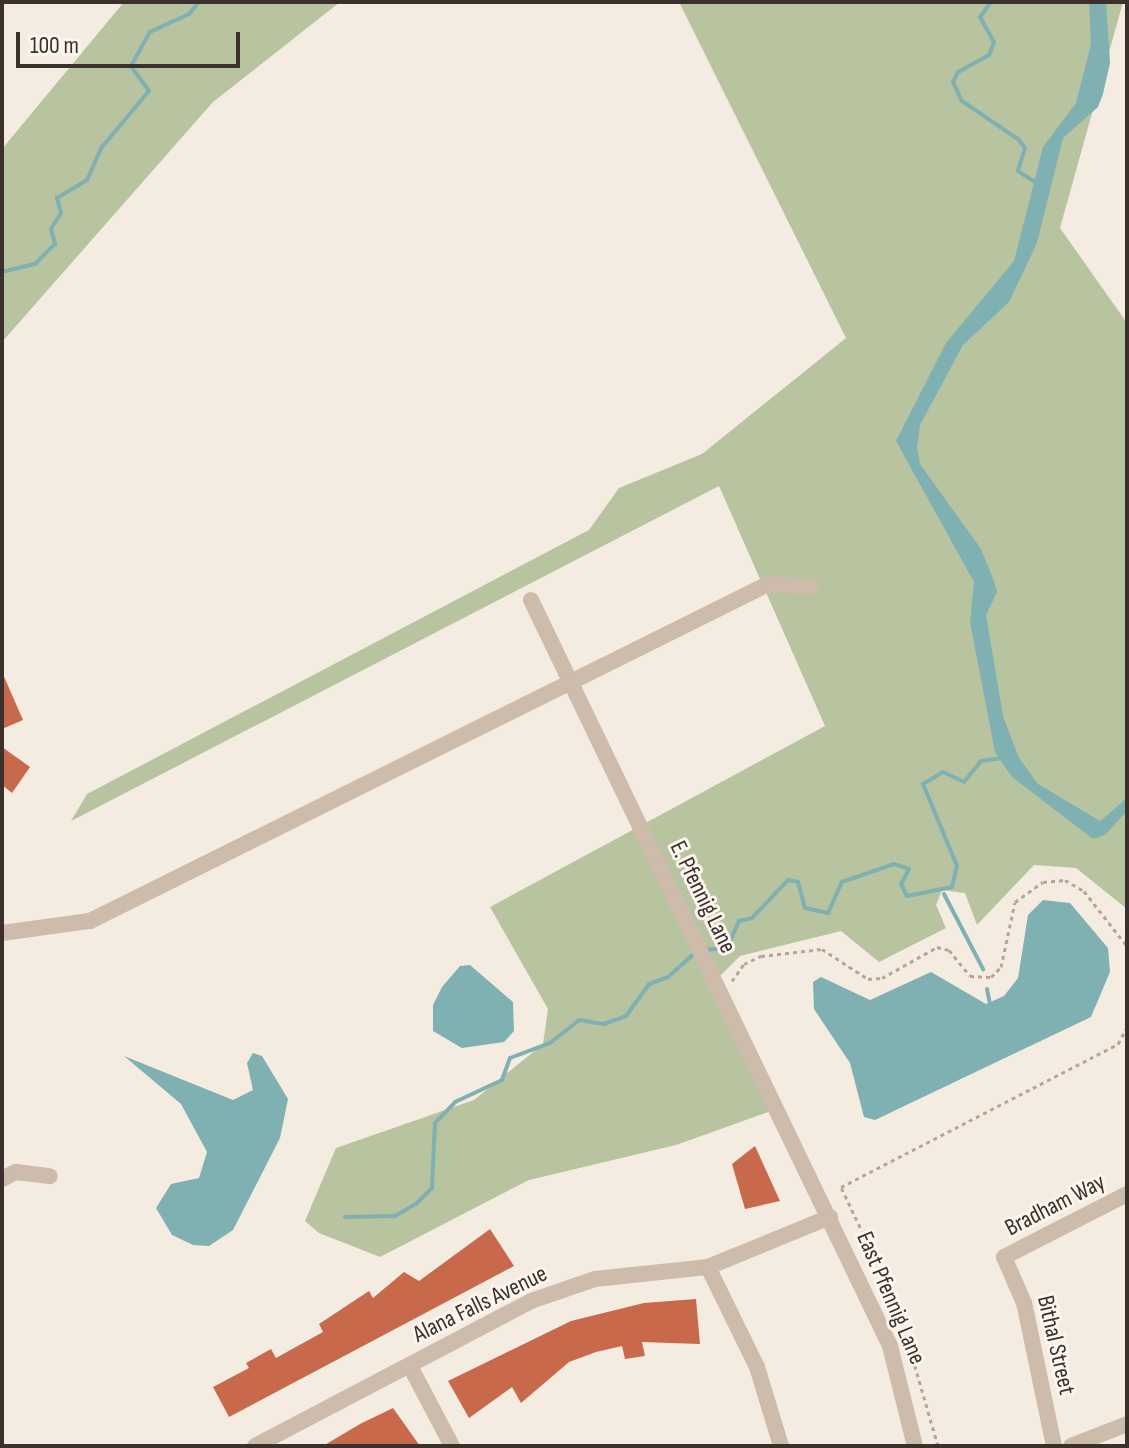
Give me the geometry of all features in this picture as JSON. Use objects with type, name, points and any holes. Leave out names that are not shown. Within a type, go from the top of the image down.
[{"type":"street","points":[[2,933],[90,921],[768,584],[811,587]]},
{"type":"street","name":"E. Pfennig Lane","points":[[531,600],[830,1217]]},
{"type":"street","points":[[2,1179],[16,1172],[50,1176]]},
{"type":"street","name":"Bradham Way","points":[[1004,1257],[1127,1194]]},
{"type":"street","name":"Alana Falls Avenue","points":[[255,1446],[569,1288],[708,1267],[830,1217]]},
{"type":"street","name":"East Pfennig Lane","points":[[830,1217],[890,1346],[915,1446]]},
{"type":"street","name":"Bithal Street","points":[[1004,1257],[1024,1303],[1054,1446]]},
{"type":"street","points":[[708,1267],[757,1367],[781,1446]]},
{"type":"street","points":[[410,1366],[452,1446]]},
{"type":"street","points":[[1071,1446],[1127,1424]]},
{"type":"path","points":[[735,994],[732,981],[744,964],[794,950],[822,949],[868,979],[882,978],[937,947],[949,950],[970,976],[991,977],[1001,967],[1015,902],[1043,882],[1065,880],[1084,891],[1127,946]]},
{"type":"path","points":[[938,1446],[898,1307],[841,1187],[1118,1044],[1127,1027]]},
{"type":"green space","points":[[124,2],[340,2],[213,102],[2,342],[2,149]]},
{"type":"green space","points":[[679,2],[1123,2],[1060,228],[1127,323],[1127,909],[1076,868],[1034,865],[977,925],[965,893],[942,890],[936,905],[946,928],[879,962],[841,931],[740,956],[720,976],[774,1110],[676,1145],[529,1180],[380,1257],[319,1233],[305,1221],[336,1148],[474,1100],[543,1044],[548,1009],[490,907],[825,726],[719,486],[71,821],[87,794],[589,530],[619,488],[702,454],[846,338]]},
{"type":"water","points":[[1089,2],[1106,2],[1110,63],[1098,107],[1063,138],[1037,243],[1009,302],[963,345],[920,425],[917,448],[920,464],[981,549],[994,581],[997,592],[986,615],[1003,716],[1019,758],[1038,784],[1100,821],[1127,798],[1127,811],[1105,835],[1093,839],[1012,777],[995,752],[970,622],[974,582],[896,441],[946,343],[1014,261],[1043,147],[1076,103],[1091,44]]},
{"type":"water","points":[[1043,900],[1070,903],[1108,948],[1110,972],[1091,1017],[875,1120],[864,1117],[850,1063],[814,1009],[813,982],[821,977],[870,1000],[931,972],[986,1004],[1004,996],[1018,978],[1028,915]]},
{"type":"water","points":[[470,965],[513,1002],[514,1031],[504,1042],[462,1048],[433,1031],[433,1005],[442,987],[460,966]]},
{"type":"water","points":[[253,1053],[262,1056],[288,1099],[280,1138],[233,1230],[209,1246],[193,1245],[172,1235],[156,1208],[171,1184],[199,1178],[207,1152],[181,1104],[124,1056],[233,1100],[253,1090],[247,1063]]},
{"type":"building","points":[[2,672],[23,720],[2,729]]},
{"type":"building","points":[[2,747],[30,767],[12,793],[2,785]]},
{"type":"building","points":[[755,1146],[780,1201],[745,1209],[732,1164]]},
{"type":"building","points":[[490,1229],[514,1266],[229,1417],[213,1387],[249,1368],[246,1363],[271,1349],[276,1358],[323,1332],[319,1324],[369,1291],[373,1298],[404,1272],[419,1281]]},
{"type":"building","points":[[696,1299],[700,1344],[642,1342],[645,1356],[625,1359],[622,1346],[596,1352],[569,1362],[521,1403],[512,1387],[469,1418],[448,1381],[571,1321],[644,1303]]},
{"type":"building","points":[[393,1408],[420,1446],[323,1446],[360,1424]]},
{"type":"waterway","points":[[2,272],[35,264],[55,244],[51,229],[61,213],[57,198],[87,180],[102,147],[149,91],[131,66],[150,32],[189,14],[199,2]]},
{"type":"waterway","points":[[991,2],[980,17],[994,42],[989,55],[958,72],[953,82],[962,101],[1018,139],[1025,148],[1018,171],[1038,184]]},
{"type":"waterway","points":[[705,950],[727,948],[739,921],[752,918],[788,880],[798,882],[805,908],[828,913],[842,882],[894,864],[909,869],[901,884],[907,896],[952,887],[957,866],[923,784],[943,772],[964,782],[981,761],[1002,758]]},
{"type":"waterway","points":[[944,894],[983,969]]},
{"type":"waterway","points":[[345,1217],[395,1216],[416,1204],[432,1188],[435,1123],[455,1102],[502,1080],[510,1058],[550,1043],[579,1020],[604,1024],[626,1016],[649,984],[668,977],[697,951]]},
{"type":"waterway","points":[[987,989],[990,1005]]}]
